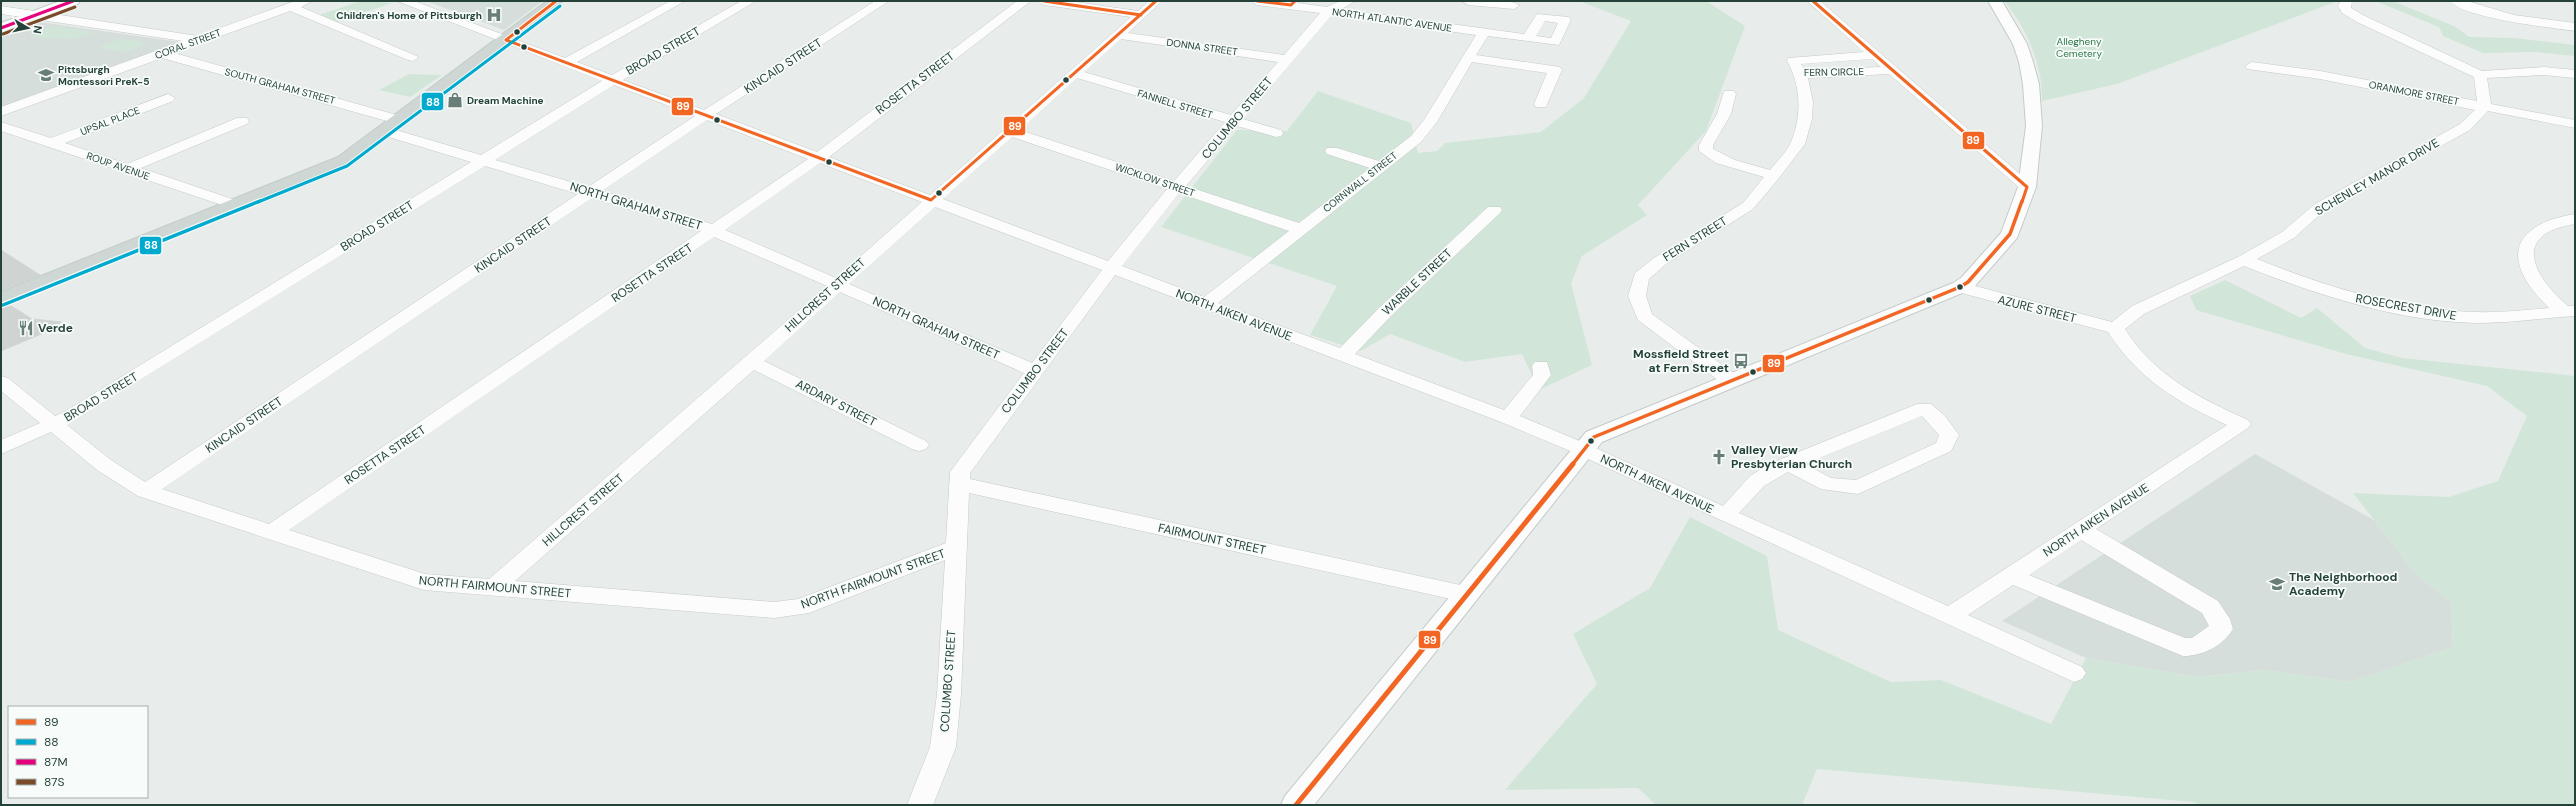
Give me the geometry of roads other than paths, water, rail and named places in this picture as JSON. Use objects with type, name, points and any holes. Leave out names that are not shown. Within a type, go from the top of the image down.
[{"type":"main road","points":[[1,299],[344,161],[556,1]]},
{"type":"street","points":[[1,28],[73,1]]},
{"type":"street","name":"CORAL STREET","points":[[1,112],[306,1]]},
{"type":"street","name":"NORTH AIKEN AVENUE","points":[[403,1],[1508,418],[1582,449],[2074,672]]},
{"type":"street","points":[[567,62],[679,1]]},
{"type":"street","name":"BROAD STREET","points":[[1,448],[80,411],[613,80],[750,1]]},
{"type":"street","name":"KINCAID STREET","points":[[145,491],[883,1]]},
{"type":"street","name":"ROSETTA STREET","points":[[272,532],[714,231],[817,158],[1025,1]]},
{"type":"street","points":[[1044,1],[1141,15]]},
{"type":"street","name":"HILLCREST STREET","points":[[493,588],[752,362],[931,200],[1156,1]]},
{"type":"street","name":"NORTH ATLANTIC AVENUE","points":[[1256,1],[1293,3],[1329,12],[1528,38]]},
{"type":"street","name":"COLUMBO STREET","points":[[920,805],[943,747],[950,694],[960,472],[1144,224],[1178,188],[1287,59],[1329,12],[1349,1]]},
{"type":"street","points":[[1468,1],[1514,5]]},
{"type":"street","points":[[1813,1],[2026,187]]},
{"type":"street","points":[[1296,805],[1582,449],[1594,437],[1729,379],[1960,287],[1968,282],[2010,234],[2026,187],[2034,126],[2031,84],[2020,44],[1995,1]]},
{"type":"street","points":[[2346,1],[2344,6],[2346,10],[2361,19],[2480,75],[2544,71],[2575,74]]},
{"type":"street","points":[[2456,1],[2499,17],[2525,22],[2575,27]]},
{"type":"street","points":[[291,7],[413,57]]},
{"type":"street","points":[[1,10],[199,40]]},
{"type":"street","name":"CORNWALL STREET","points":[[1206,304],[1416,139],[1430,122],[1484,32]]},
{"type":"street","name":"DONNA STREET","points":[[1118,35],[1287,59]]},
{"type":"street","name":"SOUTH GRAHAM STREET","points":[[162,54],[399,120]]},
{"type":"street","name":"FERN CIRCLE","points":[[1875,55],[1793,61],[1801,74],[1892,70]]},
{"type":"street","points":[[1469,58],[1555,70],[1541,104]]},
{"type":"street","name":"ORANMORE STREET","points":[[2252,66],[2320,74],[2575,124]]},
{"type":"street","name":"FANNELL STREET","points":[[1074,73],[1276,133]]},
{"type":"street","name":"FERN STREET","points":[[1729,379],[1644,316],[1637,296],[1641,277],[1660,261],[1748,206],[1774,175],[1798,144],[1805,119],[1806,102],[1801,74]]},
{"type":"street","points":[[2480,75],[2486,99],[2483,107]]},
{"type":"street","points":[[1729,94],[1724,114],[1706,145],[1706,151],[1712,156],[1727,162],[1774,175]]},
{"type":"street","name":"UPSAL PLACE","points":[[52,143],[168,98]]},
{"type":"street","name":"SCHENLEY MANOR DRIVE","points":[[2115,328],[2138,310],[2244,260],[2288,235],[2320,207],[2465,127],[2479,116],[2483,107]]},
{"type":"street","points":[[127,169],[242,121]]},
{"type":"street","name":"ROUP AVENUE","points":[[1,126],[236,205]]},
{"type":"street","name":"NORTH GRAHAM STREET","points":[[384,131],[714,231],[1034,371]]},
{"type":"street","name":"WICKLOW STREET","points":[[1009,131],[1300,229]]},
{"type":"street","points":[[1332,151],[1380,166]]},
{"type":"street","name":"WARBLE STREET","points":[[1343,356],[1385,312],[1494,210]]},
{"type":"street","points":[[2569,311],[2536,284],[2528,270],[2524,255],[2527,242],[2541,230],[2563,220],[2575,219]]},
{"type":"street","name":"ROSECREST DRIVE","points":[[2244,260],[2300,284],[2336,294],[2408,310],[2464,317],[2513,316],[2569,311]]},
{"type":"street","name":"AZURE STREET","points":[[1960,287],[2115,328]]},
{"type":"street","name":"NORTH AIKEN AVENUE","points":[[1950,616],[2241,424],[2176,393],[2146,370],[2123,342],[2115,328]]},
{"type":"street","name":"ARDARY STREET","points":[[752,362],[919,445]]},
{"type":"street","points":[[1508,418],[1542,375],[1541,366]]},
{"type":"street","name":"NORTH FAIRMOUNT STREET","points":[[1,382],[104,465],[145,491],[424,582],[774,610],[801,607],[956,547]]},
{"type":"street","points":[[1726,515],[1757,481],[1790,464],[1924,408],[1938,420],[1949,435],[1944,447],[1858,487],[1828,484],[1807,475],[1790,464]]},
{"type":"street","name":"FAIRMOUNT STREET","points":[[960,484],[1465,594]]},
{"type":"street","points":[[2011,576],[2183,647],[2197,647],[2220,629],[2219,619],[2210,606],[2081,530]]},
{"type":"place","name":"Children's Home of Pittsburgh","points":[[494,15]]},
{"type":"place","name":"Pittsburgh Montessori PreK-5","points":[[46,75]]},
{"type":"place","name":"Dream Machine","points":[[455,100]]},
{"type":"place","name":"Verde","points":[[26,328]]},
{"type":"place","name":"Mossfield Street at Fern Street","points":[[1741,361]]},
{"type":"place","name":"Valley View Presbyterian Church","points":[[1719,457]]},
{"type":"place","name":"The Neighborhood Academy","points":[[2277,584]]},
{"type":"park label","name":"Allegheny Cemetery","points":[[2079,46]]}]
